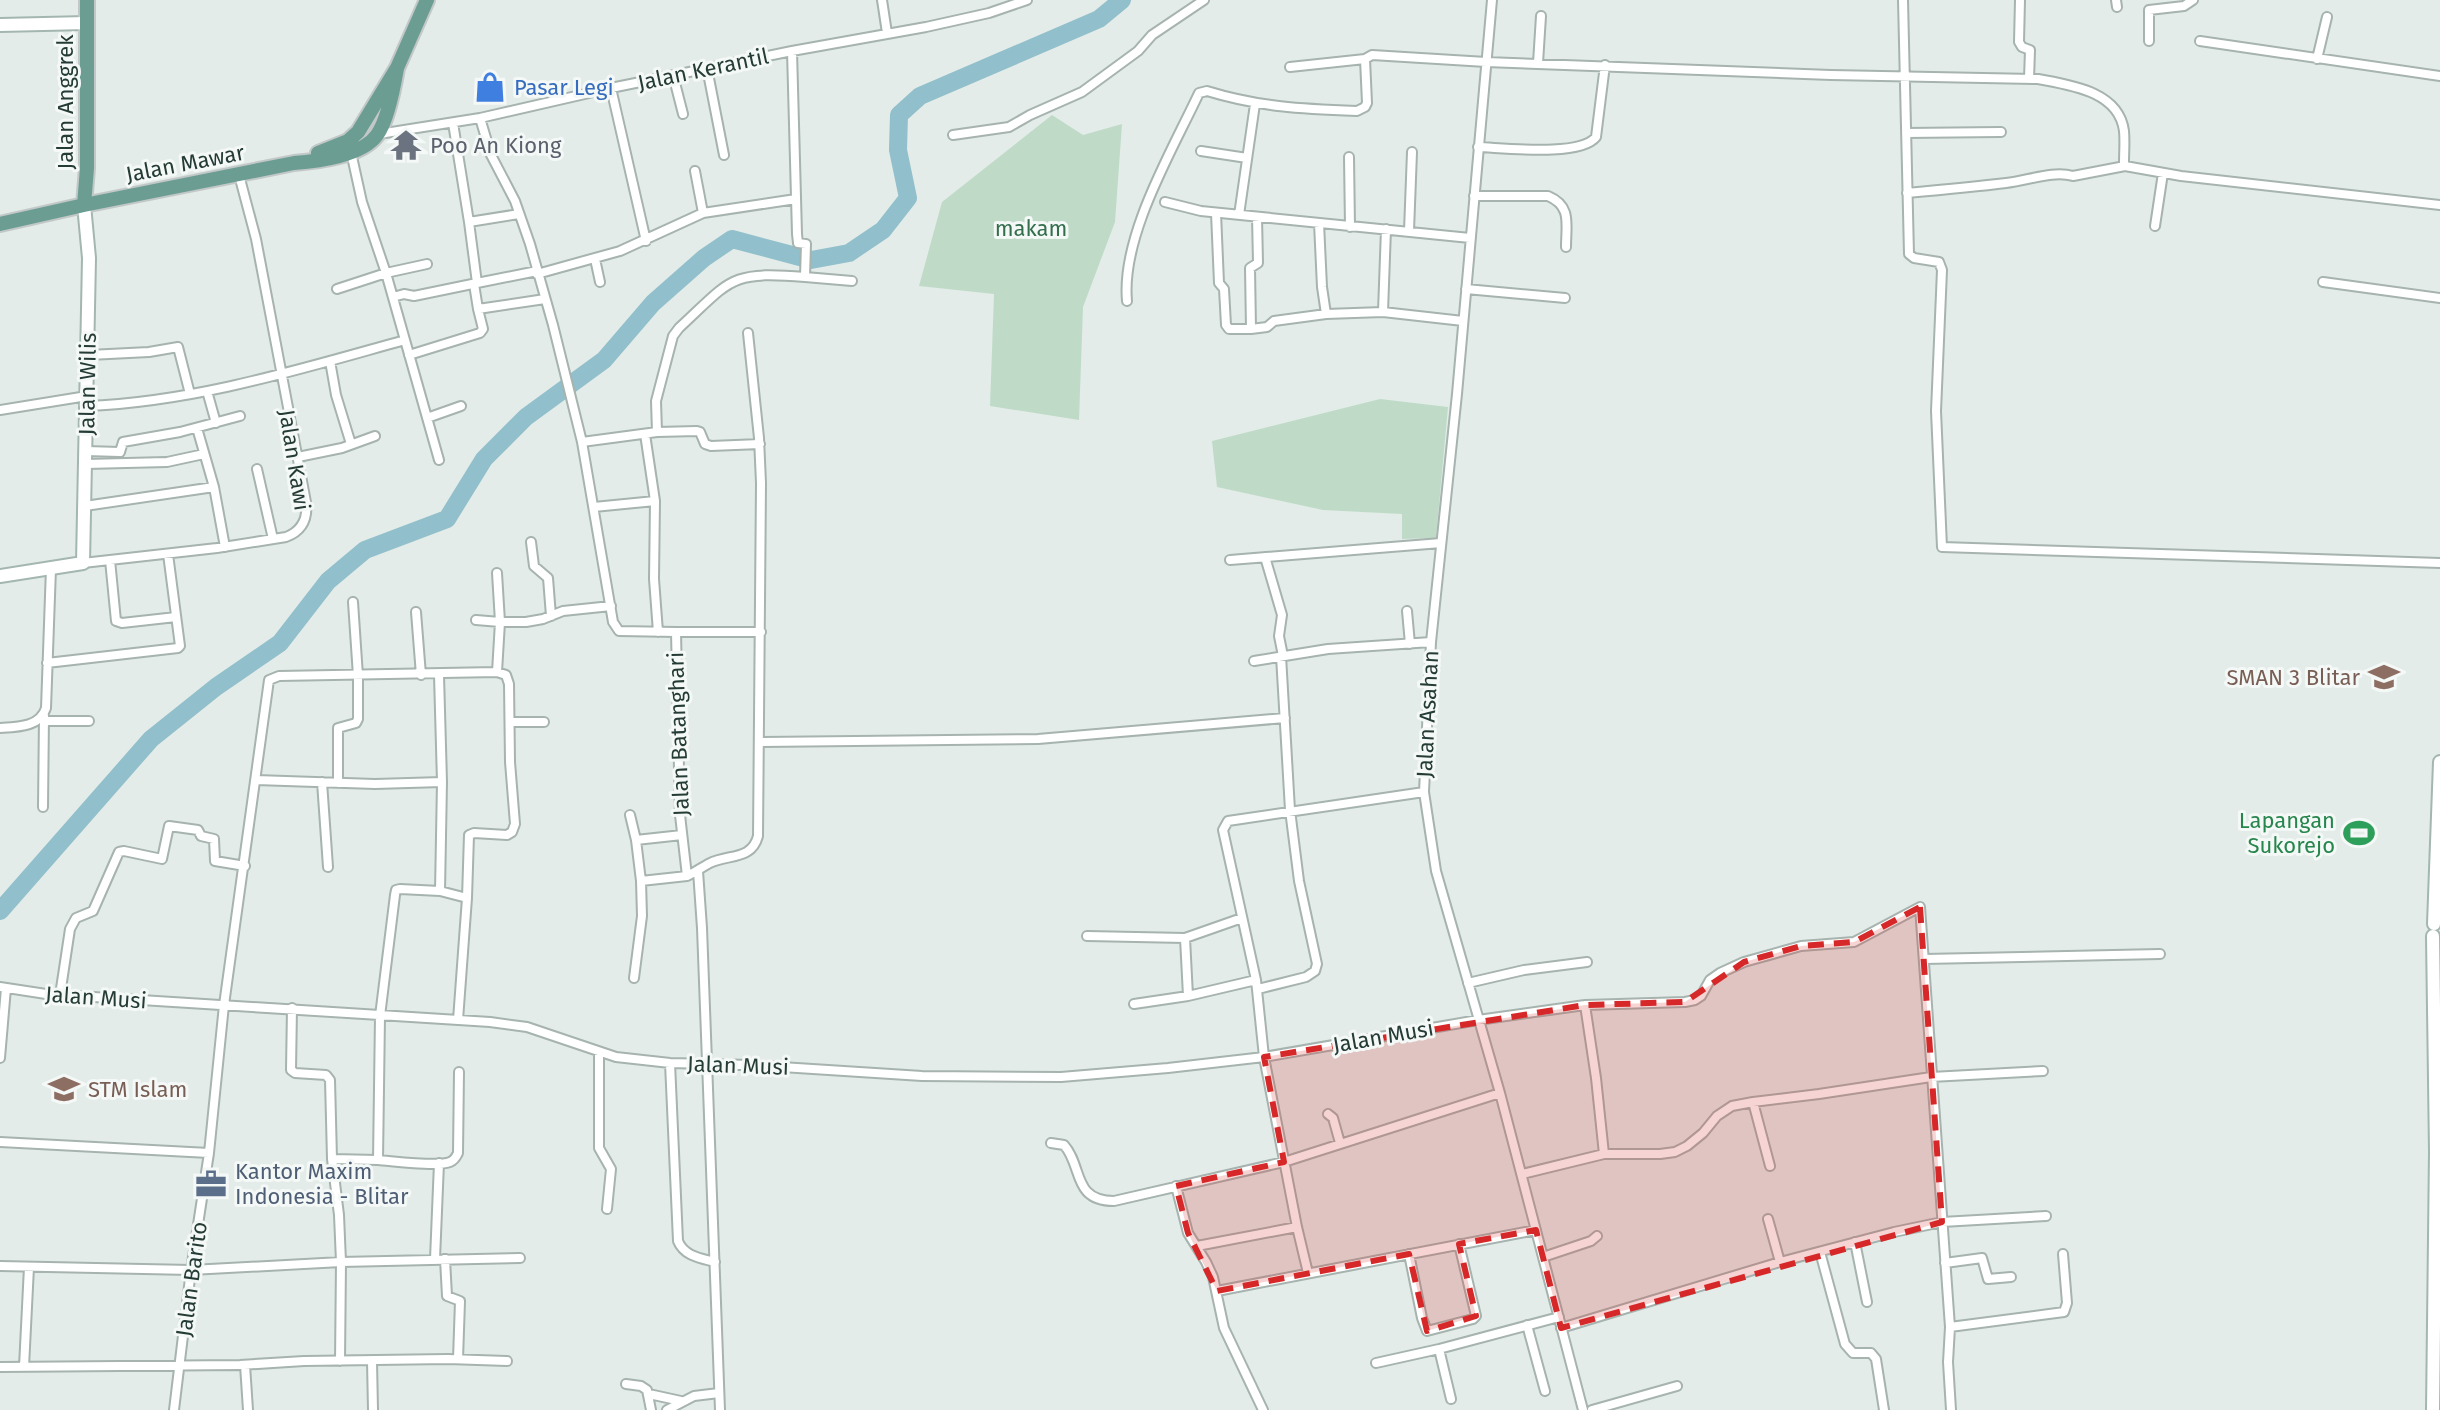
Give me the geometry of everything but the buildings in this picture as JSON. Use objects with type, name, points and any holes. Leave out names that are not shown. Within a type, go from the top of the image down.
[{"type":"main road","name":"Jalan Anggrek","points":[[84,205],[87,168],[87,0]]},
{"type":"main road","name":"Jalan Mawar","points":[[294,163],[348,141],[355,135],[397,68],[427,0]]},
{"type":"main road","points":[[0,25],[87,23]]},
{"type":"main road","name":"Jalan Mawar","points":[[0,224],[351,152],[378,135],[397,68]]},
{"type":"main road","name":"Jalan Wilis","points":[[83,563],[89,355],[89,258],[84,205]]},
{"type":"main road","points":[[0,576],[83,563]]},
{"type":"main road","points":[[2433,1410],[2438,1212],[2435,923],[2440,762]]},
{"type":"street","points":[[882,0],[887,33]]},
{"type":"street","name":"Jalan Kerantil","points":[[378,135],[480,118],[673,75],[989,13],[1026,0]]},
{"type":"street","points":[[953,135],[1009,127],[1082,92],[1138,51],[1152,35],[1204,0]]},
{"type":"street","name":"Jalan Asahan","points":[[1492,0],[1431,642],[1424,792],[1436,871],[1500,1093],[1583,1410]]},
{"type":"street","points":[[1903,0],[1909,254],[1914,258],[1939,262],[1942,270],[1936,411],[1942,547],[2440,563]]},
{"type":"street","points":[[2020,0],[2019,42],[2030,50],[2029,79]]},
{"type":"street","points":[[2149,41],[2149,10],[2184,6],[2193,0]]},
{"type":"street","points":[[1538,63],[1541,16]]},
{"type":"street","points":[[2317,59],[2327,17]]},
{"type":"street","points":[[2200,41],[2440,76]]},
{"type":"street","points":[[792,51],[798,242],[806,244],[805,274]]},
{"type":"street","points":[[1290,67],[1365,59],[1376,54],[1486,62],[2029,79],[2068,85],[2110,103],[2124,129],[2130,166]]},
{"type":"street","points":[[1127,301],[1128,268],[1149,201],[1199,93],[1209,92],[1255,104],[1289,108],[1357,111],[1367,103],[1365,59]]},
{"type":"street","points":[[1478,147],[1572,149],[1593,141],[1605,65]]},
{"type":"street","points":[[707,68],[724,155]]},
{"type":"street","points":[[673,75],[683,114]]},
{"type":"street","points":[[611,88],[646,241]]},
{"type":"street","points":[[1239,215],[1255,104]]},
{"type":"street","name":"Jalan Batanghari","points":[[480,118],[491,155],[519,214],[545,299],[582,442],[613,622],[619,631],[676,632],[682,835],[687,876]]},
{"type":"street","points":[[409,355],[480,333],[483,329],[453,123]]},
{"type":"street","points":[[1906,133],[2001,132]]},
{"type":"street","points":[[1201,151],[1247,158]]},
{"type":"street","points":[[351,152],[362,202],[386,273],[439,460]]},
{"type":"street","points":[[1409,231],[1412,152]]},
{"type":"street","points":[[1349,157],[1350,227]]},
{"type":"street","points":[[1907,193],[2001,184],[2046,176],[2073,176],[2130,166],[2163,173],[2440,205]]},
{"type":"street","points":[[695,171],[703,213]]},
{"type":"street","points":[[2155,226],[2163,173]]},
{"type":"street","name":"Jalan Kawi","points":[[83,563],[273,539],[293,534],[306,519],[298,457],[256,239],[239,175]]},
{"type":"street","points":[[1474,196],[1548,196],[1558,200],[1565,210],[1566,247]]},
{"type":"street","points":[[393,297],[414,296],[595,259],[646,241],[703,213],[796,199]]},
{"type":"street","points":[[1165,202],[1216,213],[1470,238]]},
{"type":"street","points":[[1216,213],[1219,283],[1224,289],[1226,325],[1229,329],[1267,327],[1274,321],[1326,314],[1383,312],[1463,321]]},
{"type":"street","points":[[469,222],[519,214]]},
{"type":"street","points":[[1251,329],[1250,268],[1258,263],[1257,217]]},
{"type":"street","points":[[1319,223],[1326,314]]},
{"type":"street","points":[[1383,312],[1386,229]]},
{"type":"street","points":[[595,259],[600,282]]},
{"type":"street","points":[[337,289],[427,264]]},
{"type":"street","points":[[657,432],[656,401],[673,336],[728,282],[762,274],[805,274],[852,281]]},
{"type":"street","points":[[2323,282],[2440,298]]},
{"type":"street","points":[[1466,289],[1565,298]]},
{"type":"street","points":[[478,309],[545,299]]},
{"type":"street","points":[[641,881],[687,876],[713,861],[750,851],[758,836],[760,444],[748,333]]},
{"type":"street","points":[[0,410],[86,401],[121,405],[190,394],[280,374],[405,340]]},
{"type":"street","points":[[89,355],[178,347],[190,394]]},
{"type":"street","points":[[330,361],[336,395],[351,444]]},
{"type":"street","points":[[207,391],[216,423]]},
{"type":"street","points":[[427,418],[461,406]]},
{"type":"street","points":[[86,458],[120,452],[123,442],[240,416]]},
{"type":"street","points":[[197,428],[214,487],[225,547]]},
{"type":"street","points":[[582,442],[657,432],[697,431],[705,444],[711,446],[760,444]]},
{"type":"street","points":[[645,434],[655,501],[654,579],[658,632]]},
{"type":"street","points":[[298,457],[375,436]]},
{"type":"street","points":[[86,458],[167,462],[204,454]]},
{"type":"street","points":[[257,469],[273,539]]},
{"type":"street","points":[[85,506],[214,487]]},
{"type":"street","points":[[594,507],[655,501]]},
{"type":"street","points":[[531,542],[534,566],[548,578],[551,616]]},
{"type":"street","points":[[1230,560],[1441,543]]},
{"type":"street","points":[[47,663],[178,648],[168,554]]},
{"type":"street","points":[[1134,1004],[1306,977],[1315,971],[1317,964],[1299,881],[1290,810],[1279,636],[1282,615],[1265,557]]},
{"type":"street","points":[[110,560],[116,621],[176,617]]},
{"type":"street","points":[[43,807],[51,568]]},
{"type":"street","points":[[497,573],[500,622],[497,672]]},
{"type":"street","points":[[338,783],[338,728],[356,723],[358,719],[353,602]]},
{"type":"street","points":[[476,620],[526,622],[563,611],[611,606]]},
{"type":"street","points":[[1407,611],[1410,644]]},
{"type":"street","points":[[416,612],[421,675]]},
{"type":"street","points":[[676,632],[761,632]]},
{"type":"street","points":[[1254,661],[1328,649],[1431,642]]},
{"type":"street","points":[[358,676],[497,672],[508,678],[515,824],[507,835],[469,835],[458,1020]]},
{"type":"street","points":[[439,675],[442,782],[440,891]]},
{"type":"street","name":"Jalan Barito","points":[[174,1410],[209,1153],[224,1005],[269,680],[279,676],[358,676]]},
{"type":"street","points":[[0,728],[44,718],[89,721]]},
{"type":"street","points":[[759,742],[1038,739],[1285,718]]},
{"type":"street","points":[[510,722],[544,722]]},
{"type":"street","points":[[256,780],[442,782]]},
{"type":"street","points":[[322,782],[328,867]]},
{"type":"street","points":[[1308,1273],[1264,1057],[1257,985],[1224,824],[1290,810],[1424,792]]},
{"type":"street","points":[[630,815],[641,881],[642,916],[634,978]]},
{"type":"street","points":[[60,995],[70,929],[76,918],[93,911],[119,852],[162,859],[168,828],[184,828],[198,830],[201,836],[214,839],[215,861],[245,866]]},
{"type":"street","points":[[636,840],[682,835]]},
{"type":"street","points":[[698,871],[720,1410]]},
{"type":"street","points":[[378,1160],[380,1016],[396,890],[440,891],[467,898]]},
{"type":"street","name":"Jalan Musi","points":[[3,988],[60,995],[292,1008],[527,1027],[616,1057],[670,1063],[922,1076],[1061,1077],[1264,1057],[1585,1005],[1673,1003],[1698,998],[1710,980],[1744,962],[1801,946],[1854,942],[1920,907],[1924,959]]},
{"type":"street","points":[[1087,936],[1185,938],[1242,918]]},
{"type":"street","points":[[1185,938],[1188,996]]},
{"type":"street","points":[[1951,1410],[1948,1362],[1950,1327],[1924,959],[2160,954]]},
{"type":"street","points":[[1468,983],[1524,970],[1587,962]]},
{"type":"street","points":[[0,1058],[3,988]]},
{"type":"street","points":[[1585,1005],[1604,1150]]},
{"type":"street","points":[[292,1008],[291,1070],[295,1073],[326,1075],[330,1080],[332,1159],[341,1262],[340,1361]]},
{"type":"street","points":[[599,1052],[599,1148],[611,1169],[607,1209]]},
{"type":"street","points":[[670,1063],[678,1241],[685,1252],[715,1262]]},
{"type":"street","points":[[1522,1174],[1604,1150],[1660,1154],[1675,1152],[1687,1146],[1717,1116],[1732,1106],[1931,1077],[2043,1071]]},
{"type":"street","points":[[332,1159],[451,1162],[458,1153],[459,1072]]},
{"type":"street","points":[[1051,1143],[1064,1145],[1069,1150],[1080,1182],[1101,1201],[1114,1201],[1284,1162],[1500,1093]]},
{"type":"street","points":[[1753,1102],[1770,1166]]},
{"type":"street","points":[[1328,1114],[1333,1118],[1340,1143]]},
{"type":"street","points":[[0,1142],[209,1153]]},
{"type":"street","points":[[439,1163],[440,1259],[447,1296],[460,1301],[458,1359]]},
{"type":"street","points":[[1176,1186],[1188,1233],[1206,1262],[1217,1291],[1224,1328],[1263,1410]]},
{"type":"street","points":[[1561,1328],[1855,1242],[1942,1222],[2046,1216]]},
{"type":"street","points":[[1768,1219],[1780,1262]]},
{"type":"street","points":[[1197,1246],[1297,1227]]},
{"type":"street","points":[[1217,1291],[1536,1230]]},
{"type":"street","points":[[1543,1257],[1591,1241],[1597,1236]]},
{"type":"street","points":[[1855,1242],[1867,1302]]},
{"type":"street","points":[[1409,1254],[1427,1331],[1476,1316],[1459,1244]]},
{"type":"street","points":[[1820,1252],[1845,1344],[1853,1353],[1875,1355],[1884,1410]]},
{"type":"street","points":[[1950,1327],[2064,1312],[2067,1303],[2063,1254]]},
{"type":"street","points":[[0,1266],[191,1270],[341,1262],[520,1258]]},
{"type":"street","points":[[1945,1263],[1982,1258],[1988,1279],[2011,1277]]},
{"type":"street","points":[[24,1367],[29,1267]]},
{"type":"street","points":[[1376,1363],[1559,1317]]},
{"type":"street","points":[[1527,1325],[1545,1391]]},
{"type":"street","points":[[1439,1349],[1451,1399]]},
{"type":"street","points":[[0,1367],[458,1359],[507,1361]]},
{"type":"street","points":[[372,1361],[373,1410]]},
{"type":"street","points":[[245,1365],[248,1410]]},
{"type":"street","points":[[626,1384],[641,1386],[649,1394],[681,1401]]},
{"type":"street","points":[[1592,1410],[1677,1386]]},
{"type":"street","points":[[667,1410],[694,1396],[719,1393]]},
{"type":"street","points":[[649,1394],[651,1410]]},
{"type":"highlighted area","points":[[1920,907],[1942,1222],[1561,1328],[1536,1230],[1459,1244],[1476,1316],[1427,1331],[1409,1254],[1217,1291],[1188,1233],[1176,1186],[1284,1162],[1264,1057],[1585,1005],[1685,1002],[1744,962],[1801,946],[1854,942]]},
{"type":"green space","name":"makam","points":[[1052,115],[1083,135],[1122,124],[1115,222],[1083,307],[1079,420],[990,406],[994,294],[919,286],[942,202]]},
{"type":"green space","points":[[1380,399],[1448,407],[1436,538],[1402,539],[1402,514],[1323,510],[1217,487],[1212,441]]},
{"type":"waterway","points":[[0,911],[151,739],[216,687],[280,643],[328,581],[365,550],[447,519],[484,459],[526,417],[604,360],[653,303],[704,258],[732,239],[811,260],[849,253],[883,230],[908,198],[898,150],[899,115],[920,96],[1099,19],[1122,0]]},
{"type":"place","name":"Pasar Legi","points":[[490,87]]},
{"type":"place","name":"Poo An Kiong","points":[[406,145]]},
{"type":"place","name":"SMAN 3 Blitar","points":[[2384,677]]},
{"type":"place","name":"Lapangan Sukorejo","points":[[2359,833]]},
{"type":"place","name":"STM Islam","points":[[64,1089]]},
{"type":"place","name":"Kantor Maxim Indonesia - Blitar","points":[[211,1184]]}]
